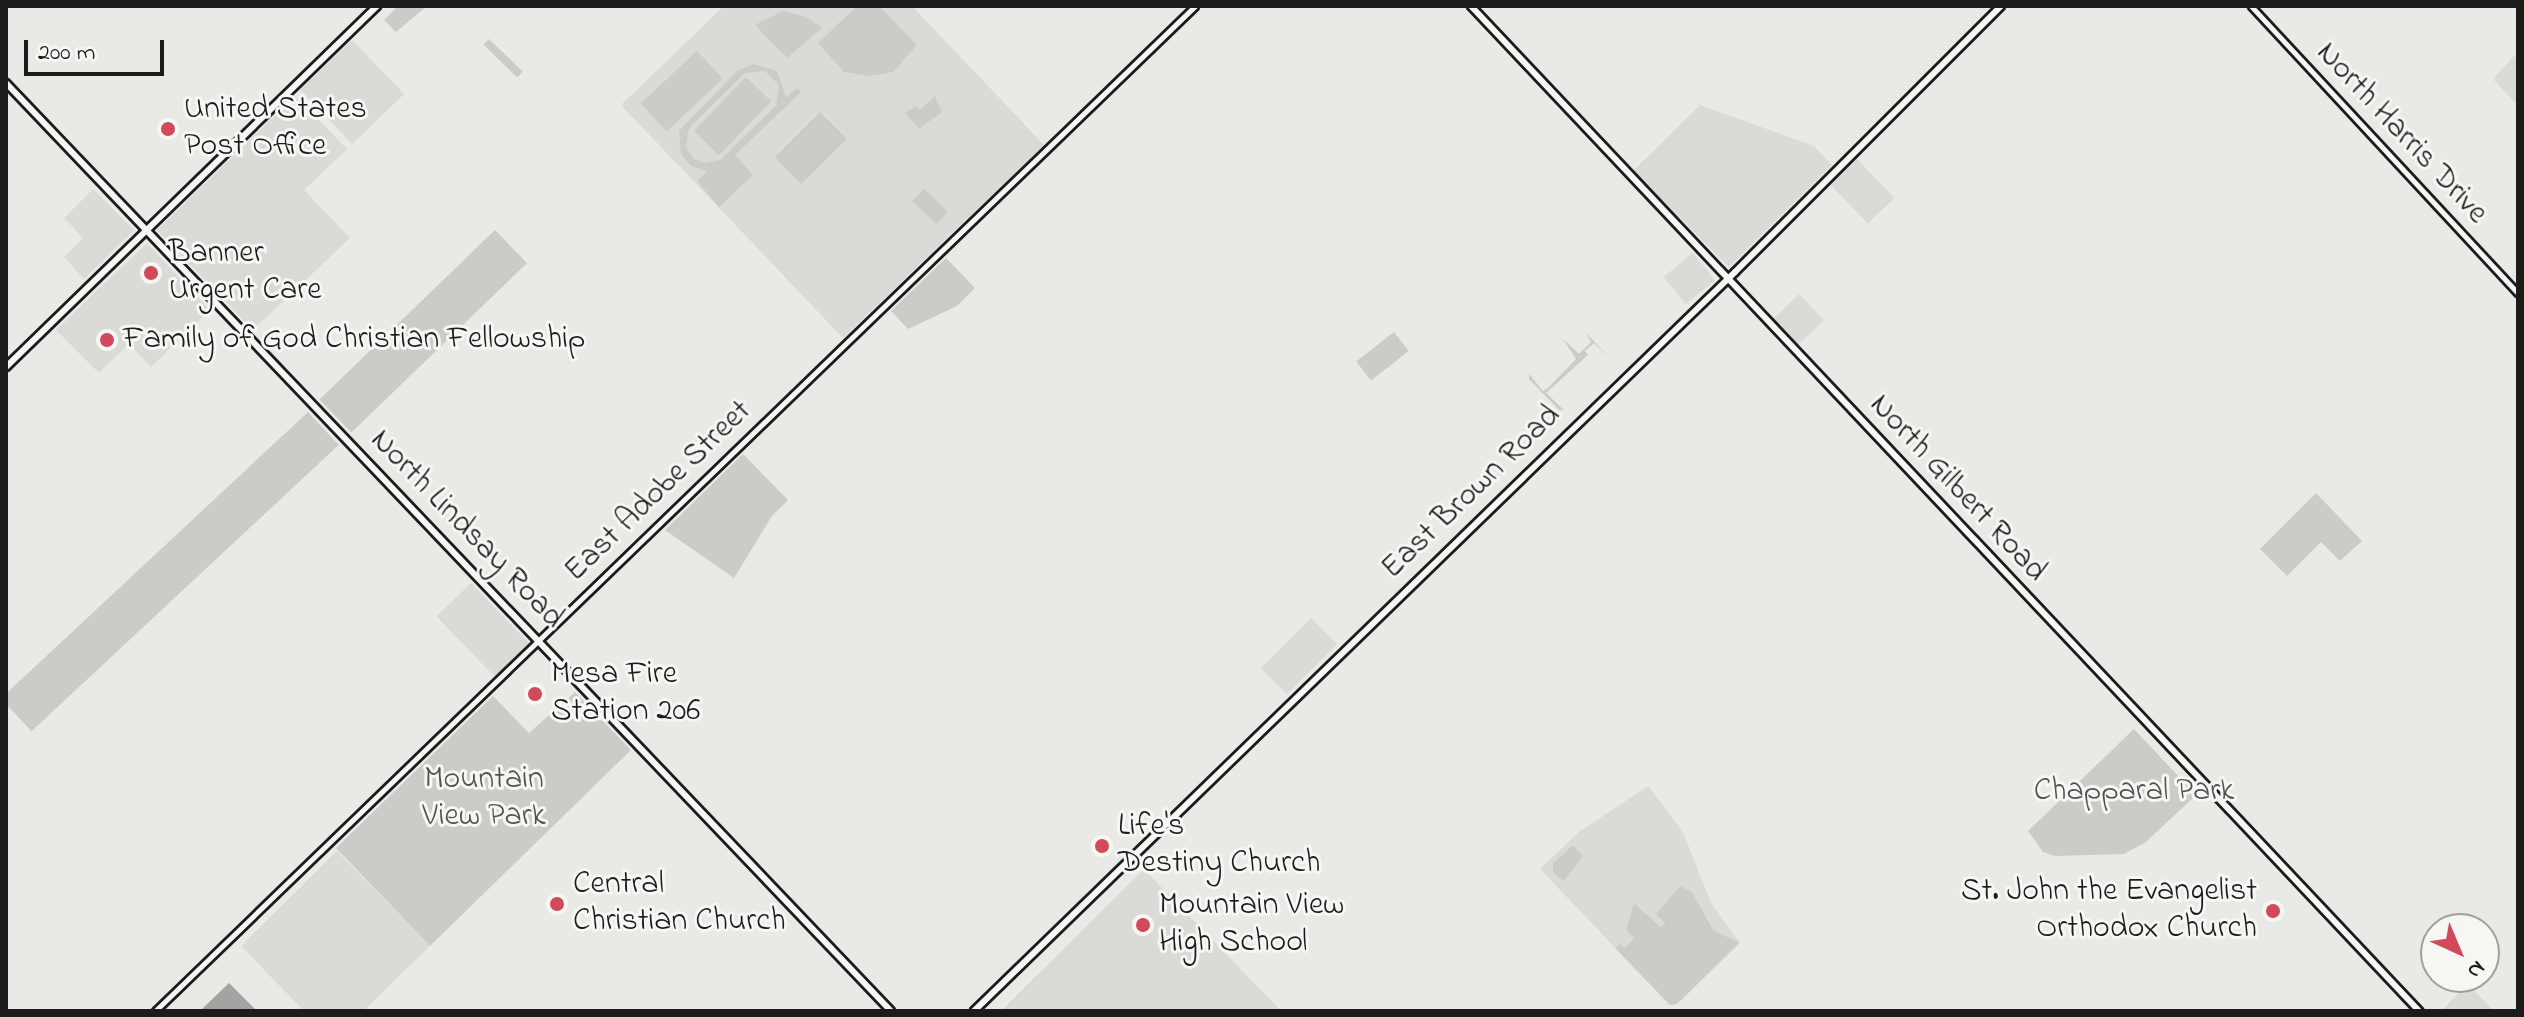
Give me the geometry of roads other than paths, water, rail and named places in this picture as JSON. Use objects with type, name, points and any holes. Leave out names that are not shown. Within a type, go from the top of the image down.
[{"type":"main road","points":[[6,367],[377,6]]},
{"type":"main road","name":"North Gilbert Road","points":[[1471,6],[2410,1008],[2419,1011]]},
{"type":"main road","name":"East Brown Road","points":[[974,1011],[1727,280],[2001,6]]},
{"type":"main road","name":"North Lindsay Road","points":[[6,83],[891,1011]]},
{"type":"street","name":"East Adobe Street","points":[[155,1011],[1195,6]]},
{"type":"street","name":"North Harris Drive","points":[[2251,6],[2518,293]]},
{"type":"place","name":"United States Post Office","points":[[168,129]]},
{"type":"place","name":"Banner Urgent Care","points":[[151,273]]},
{"type":"place","name":"Family of God Christian Fellowship","points":[[107,340]]},
{"type":"place","name":"Mesa Fire Station 206","points":[[535,694]]},
{"type":"place","name":"Life's Destiny Church","points":[[1102,846]]},
{"type":"place","name":"Central Christian Church","points":[[557,904]]},
{"type":"place","name":"St. John the Evangelist Orthodox Church","points":[[2273,911]]},
{"type":"place","name":"Mountain View High School","points":[[1143,925]]},
{"type":"park label","name":"Chapparal Park","points":[[2134,792]]},
{"type":"park label","name":"Mountain View Park","points":[[484,800]]}]
